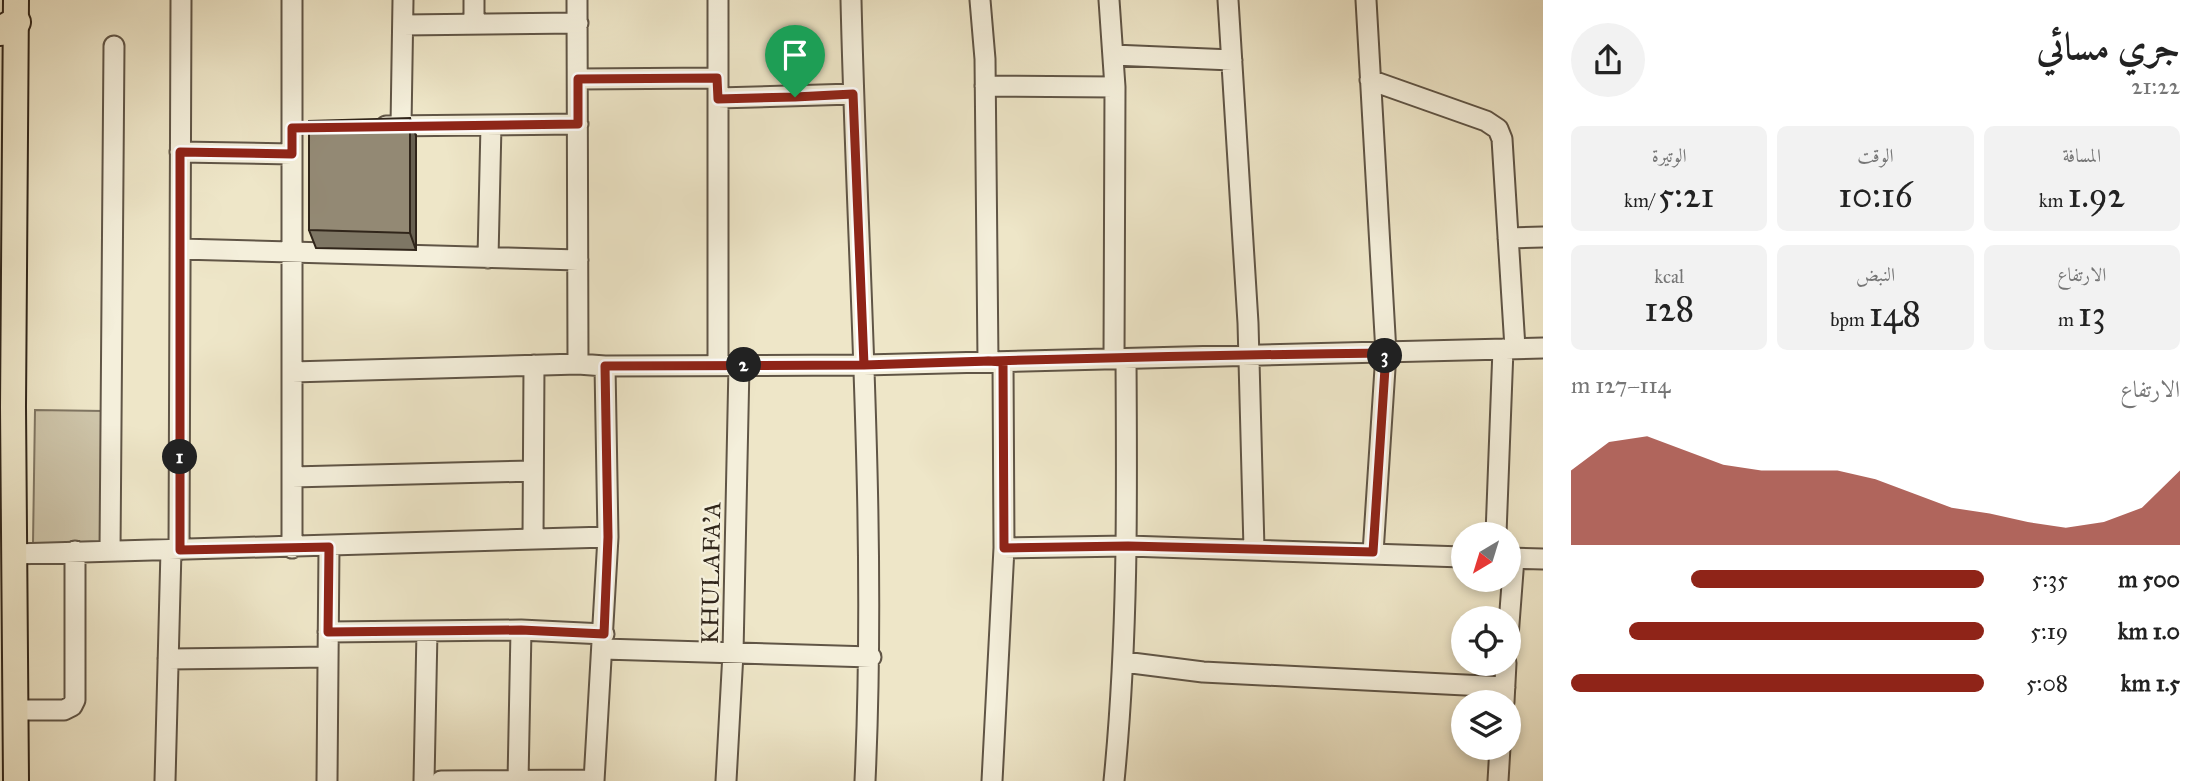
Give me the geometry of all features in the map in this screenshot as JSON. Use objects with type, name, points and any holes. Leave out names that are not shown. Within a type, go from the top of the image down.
[{"type":"main road","points":[[11,18],[16,781]]},
{"type":"street","points":[[165,781],[168,659],[175,550],[181,0]]},
{"type":"street","points":[[292,0],[299,128],[292,154],[292,548]]},
{"type":"street","points":[[401,126],[403,0]]},
{"type":"street","points":[[474,0],[474,24]]},
{"type":"street","points":[[578,0],[578,364]]},
{"type":"street","points":[[718,0],[718,365]]},
{"type":"street","points":[[851,0],[871,657],[865,781]]},
{"type":"street","points":[[980,0],[1004,548],[992,781]]},
{"type":"street","points":[[1109,0],[1115,87],[1120,359],[1128,546],[1124,662],[1114,781]]},
{"type":"street","points":[[1228,0],[1249,355],[1254,550]]},
{"type":"street","points":[[1366,0],[1386,353],[1373,552]]},
{"type":"street","points":[[403,25],[578,23]]},
{"type":"street","points":[[110,551],[114,46]]},
{"type":"street","points":[[1113,55],[1232,60]]},
{"type":"street","points":[[578,79],[717,78]]},
{"type":"street","points":[[1370,80],[1486,121],[1498,129],[1502,139],[1508,239],[1509,349],[1497,522]]},
{"type":"street","points":[[985,86],[1115,87]]},
{"type":"street","points":[[718,99],[853,94]]},
{"type":"street","points":[[360,127],[578,124]]},
{"type":"street","points":[[488,258],[491,125]]},
{"type":"street","points":[[180,152],[292,154]]},
{"type":"street","points":[[1508,239],[1543,237]]},
{"type":"street","points":[[180,249],[578,260]]},
{"type":"street","points":[[292,372],[578,364],[864,365],[1543,348]]},
{"type":"street","points":[[533,539],[534,365]]},
{"type":"street","name":"KHULAFA'A","points":[[726,781],[733,653],[739,365]]},
{"type":"street","points":[[441,781],[594,781],[608,537],[605,366]]},
{"type":"street","points":[[292,477],[533,471]]},
{"type":"street","points":[[14,554],[608,537]]},
{"type":"street","points":[[1004,548],[1128,546],[1451,556]]},
{"type":"street","points":[[327,781],[329,547]]},
{"type":"street","points":[[16,710],[64,710],[72,706],[75,700],[75,551]]},
{"type":"street","points":[[1521,558],[1543,559]]},
{"type":"street","points":[[328,632],[521,630],[733,653],[871,657]]},
{"type":"street","points":[[518,781],[521,630]]},
{"type":"street","points":[[424,781],[427,631]]},
{"type":"street","points":[[168,659],[328,657]]},
{"type":"street","points":[[1124,662],[1203,672],[1451,690]]},
{"type":"street","points":[[1497,781],[1499,760]]},
{"type":"shaded area","points":[[35,410],[104,411],[105,544],[33,543]]},
{"type":"building","points":[[410,118],[410,233],[309,230],[309,121]]},
{"type":"route","points":[[795,97],[718,99],[717,78],[578,79],[578,124],[292,128],[292,154],[180,152],[180,550],[329,547],[328,632],[521,630],[604,634],[608,537],[605,366],[864,365],[988,361],[1003,362],[1004,548],[1128,546],[1373,552],[1386,353],[1249,355],[1015,362],[988,361],[926,363],[864,365],[853,94],[795,97]]}]
